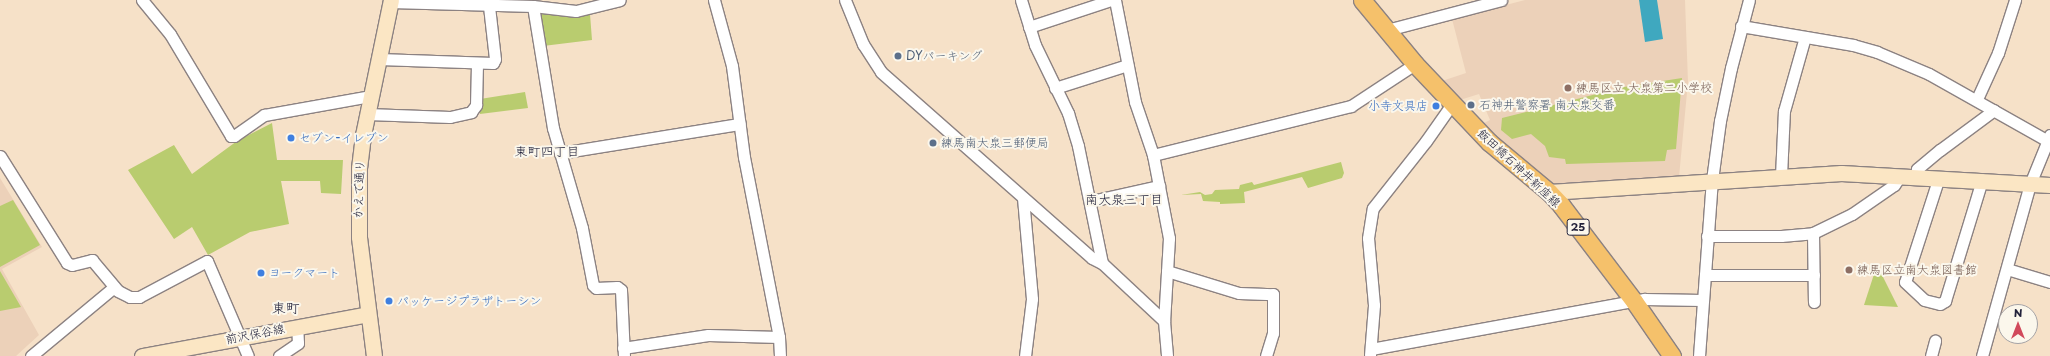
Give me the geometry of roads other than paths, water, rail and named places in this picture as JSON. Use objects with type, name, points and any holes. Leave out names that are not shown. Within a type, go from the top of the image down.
[{"type":"main road","name":"25","points":[[1362,0],[1415,64],[1452,104]]},
{"type":"main road","name":"飯田橋石神井新座線","points":[[1452,104],[1508,160],[1549,192],[1634,301],[1672,356]]},
{"type":"street","points":[[142,0],[170,34],[231,136],[234,136],[264,115],[371,96]]},
{"type":"street","points":[[391,1],[489,6],[533,6],[576,11],[620,0]]},
{"type":"street","points":[[714,0],[732,66],[744,157],[778,337],[780,356]]},
{"type":"street","points":[[845,0],[863,44],[881,72],[1092,258],[1102,263],[1164,321]]},
{"type":"street","points":[[1021,0],[1029,27],[1055,88],[1068,113],[1091,201],[1102,263]]},
{"type":"street","points":[[1029,27],[1112,0]]},
{"type":"street","points":[[1115,0],[1135,102],[1153,155],[1169,238],[1164,321],[1167,356]]},
{"type":"street","points":[[1387,30],[1501,0]]},
{"type":"street","points":[[1698,356],[1712,180],[1726,88],[1749,0]]},
{"type":"street","points":[[1977,99],[1998,53],[2015,0]]},
{"type":"street","name":"かえで通り","points":[[374,356],[358,237],[358,168],[367,114],[391,1]]},
{"type":"street","points":[[379,59],[476,63],[495,61],[489,6]]},
{"type":"street","points":[[533,6],[553,128],[582,228],[594,287],[617,287],[621,290],[623,352],[708,336],[778,337]]},
{"type":"street","points":[[1741,26],[1805,37],[1877,52],[1929,74],[1977,99],[1994,110],[2048,137],[2030,184],[1982,356]]},
{"type":"street","points":[[1781,176],[1784,111],[1805,37]]},
{"type":"street","points":[[367,114],[450,117],[471,112],[476,105],[476,63]]},
{"type":"street","points":[[1153,155],[1351,106],[1415,64]]},
{"type":"street","points":[[1055,88],[1127,65]]},
{"type":"street","points":[[1452,104],[1426,142],[1373,208],[1368,238],[1374,304],[1371,353],[1634,301],[1702,300]]},
{"type":"street","points":[[1916,176],[1917,169],[1994,110]]},
{"type":"street","points":[[560,153],[740,124]]},
{"type":"street","points":[[0,156],[67,263],[72,265],[92,260],[114,287],[130,297],[139,297],[207,261],[248,356]]},
{"type":"street","points":[[1549,192],[1712,180],[1841,173],[1939,177],[2050,185]]},
{"type":"street","points":[[1707,236],[1781,236],[1813,233],[1852,214],[1894,185],[1901,175]]},
{"type":"street","points":[[1939,177],[1905,282],[1924,300],[1940,304],[1945,301],[1982,180]]},
{"type":"street","points":[[1091,201],[1158,186]]},
{"type":"street","points":[[1023,198],[1032,299],[1025,356]]},
{"type":"street","points":[[1813,233],[1814,302]]},
{"type":"street","points":[[2007,269],[2050,282]]},
{"type":"street","points":[[1167,271],[1239,293],[1273,294],[1272,333],[1266,356]]},
{"type":"street","points":[[1705,275],[1814,274]]},
{"type":"street","points":[[31,356],[114,287]]},
{"type":"street","name":"前沢保谷線","points":[[142,356],[368,314]]},
{"type":"street","points":[[279,356],[298,343],[297,326]]},
{"type":"street","points":[[1931,356],[1935,341]]},
{"type":"water","points":[[1639,0],[1657,0],[1663,39],[1645,42]]},
{"type":"place","name":"DYパーキング","points":[[898,56]]},
{"type":"place","name":"練馬区立 大泉第二小学校","points":[[1568,88]]},
{"type":"place","name":"石神井警察署 南大泉交番","points":[[1471,105]]},
{"type":"place","name":"小寺文具店","points":[[1436,106]]},
{"type":"place","name":"セブン-イレブン","points":[[291,138]]},
{"type":"place","name":"練馬南大泉三郵便局","points":[[933,143]]},
{"type":"place","name":"練馬区立南大泉図書館","points":[[1849,270]]},
{"type":"place","name":"ヨークマート","points":[[261,273]]},
{"type":"place","name":"パッケージプラザトーシン","points":[[389,301]]},
{"type":"district","name":"東町四丁目","points":[[547,151]]},
{"type":"district","name":"南大泉三丁目","points":[[1124,199]]},
{"type":"district","name":"東町","points":[[286,308]]}]
